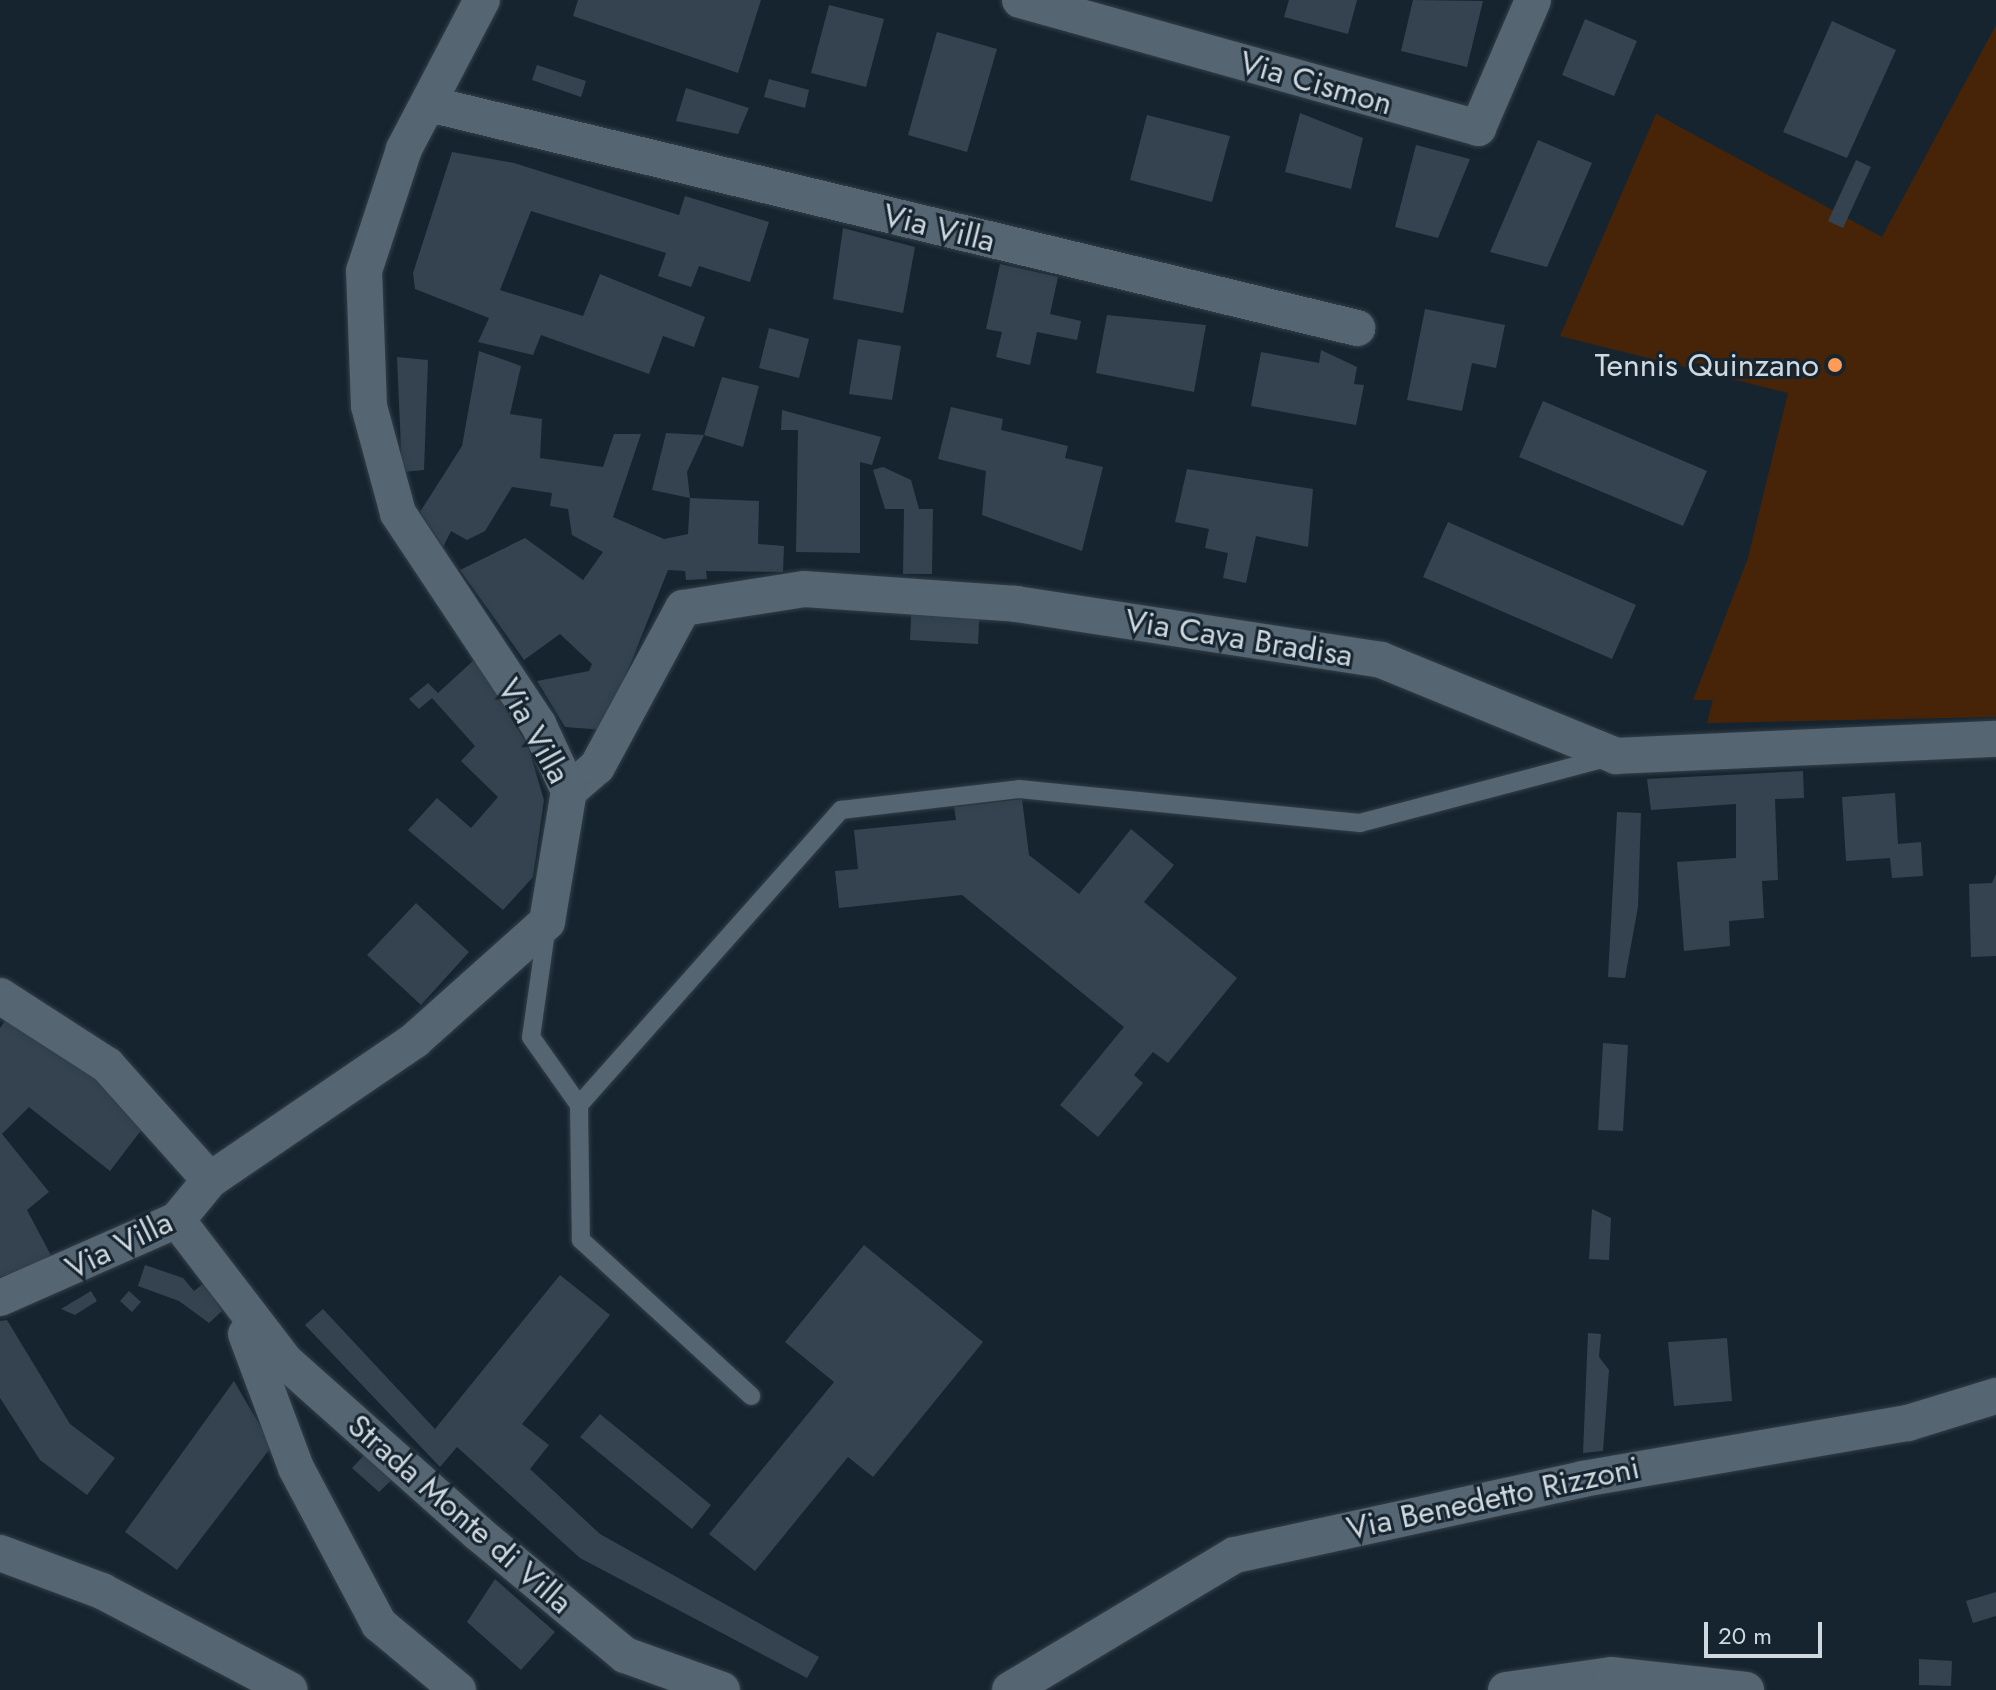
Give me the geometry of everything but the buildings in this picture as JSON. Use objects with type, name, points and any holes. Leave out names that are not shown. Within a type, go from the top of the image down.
[{"type":"street","name":"Via Villa","points":[[0,1298],[177,1220],[210,1180],[415,1040],[547,922],[569,791],[538,724],[398,513],[369,406],[364,271],[404,149],[482,0]]},
{"type":"street","name":"Via Cismon","points":[[1020,0],[1478,128],[1533,0]]},
{"type":"street","name":"Via Villa","points":[[429,104],[1357,328]]},
{"type":"street","name":"Via Cava Bradisa","points":[[569,791],[597,767],[683,608],[804,589],[1016,604],[1381,660],[1616,756],[1996,739]]},
{"type":"street","points":[[0,996],[107,1065],[210,1180]]},
{"type":"street","name":"Strada Monte di Villa","points":[[177,1220],[228,1295],[296,1371],[625,1655],[722,1690]]},
{"type":"street","name":"Strada Monte di Villa","points":[[228,1295],[296,1468],[379,1624],[458,1690]]},
{"type":"street","name":"Via Benedetto Rizzoni","points":[[1019,1688],[1235,1555],[1583,1479],[1908,1423],[1996,1396]]},
{"type":"street","points":[[0,1553],[102,1591],[290,1690]]},
{"type":"street","points":[[1506,1690],[1611,1675],[1746,1690]]},
{"type":"lane","points":[[579,1105],[841,810],[1019,789],[1360,823],[1616,756]]},
{"type":"lane","points":[[547,922],[531,1037],[579,1105],[581,1240],[751,1396]]},
{"type":"shaded area","name":"Tennis Quinzano","points":[[1996,25],[1996,717],[1707,723],[1713,700],[1693,700],[1748,558],[1788,393],[1560,336],[1656,114],[1882,237]]},
{"type":"place","name":"Tennis Quinzano","points":[[1835,365]]}]
